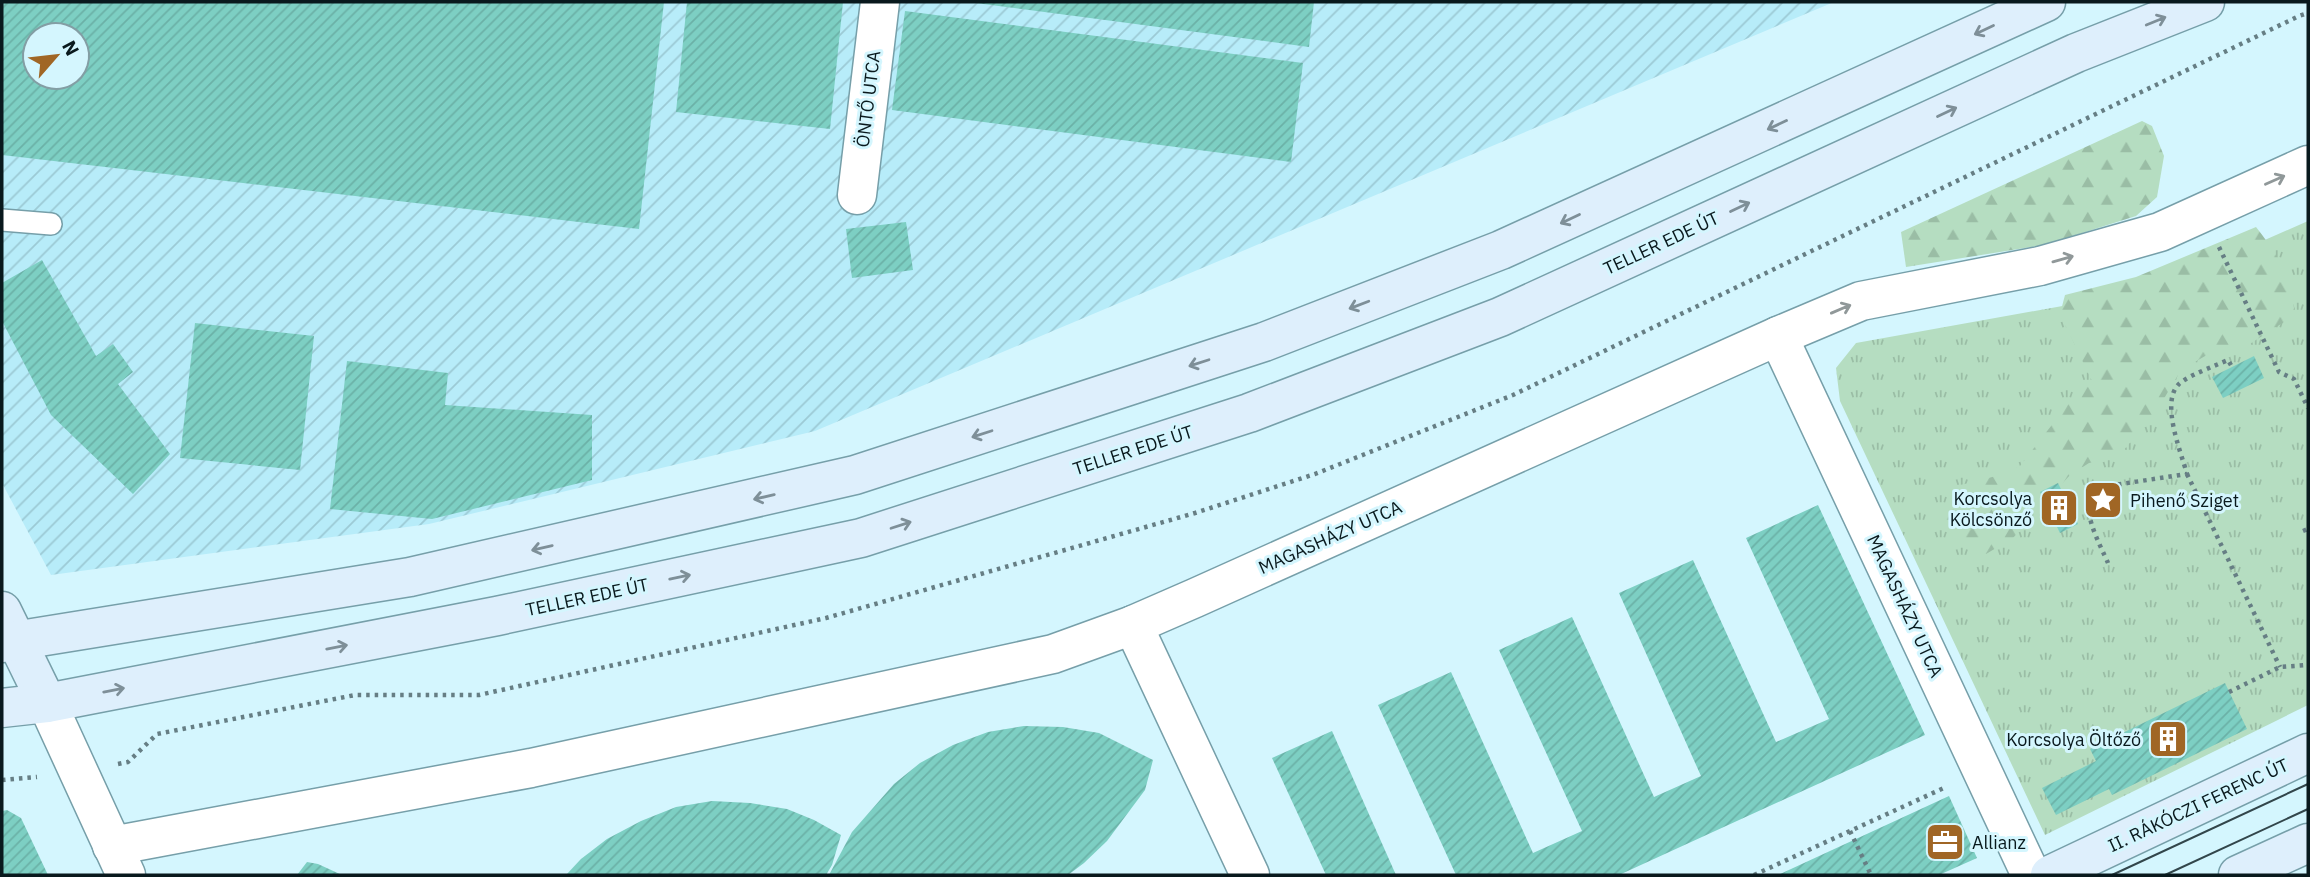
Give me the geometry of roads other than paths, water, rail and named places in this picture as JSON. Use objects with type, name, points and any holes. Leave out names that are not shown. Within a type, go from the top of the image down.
[{"type":"main road","points":[[47,704],[7,632],[410,577],[855,475],[1264,342],[1501,250],[2046,2]]},
{"type":"main road","name":"TELLER EDE ÚT","points":[[2,708],[47,704],[498,616],[861,538],[1223,421],[1500,317],[2076,53],[2205,2]]},
{"type":"main road","name":"II. RÁKÓCZI FERENC ÚT","points":[[2050,875],[2308,753]]},
{"type":"main road","points":[[2238,875],[2308,843]]},
{"type":"street","name":"ÖNTŐ UTCA","points":[[857,195],[880,2]]},
{"type":"street","name":"MAGASHÁZY UTCA","points":[[119,861],[1053,654],[1133,625],[1861,301],[2040,265],[2160,232],[2308,165]]},
{"type":"street","name":"MAGASHÁZY UTCA","points":[[1779,336],[2031,875]]},
{"type":"street","points":[[1133,625],[1250,875]]},
{"type":"street","points":[[47,704],[119,861]]},
{"type":"lane","points":[[2,220],[51,224]]},
{"type":"tram line","points":[[2112,875],[2308,784]]},
{"type":"tram line","points":[[2165,875],[2308,809]]},
{"type":"place","name":"Pihenő Sziget","points":[[2103,500]]},
{"type":"place","name":"Korcsolya Kölcsönző","points":[[2059,508]]},
{"type":"place","name":"Korcsolya Öltőző","points":[[2168,739]]},
{"type":"place","name":"Allianz","points":[[1945,842]]}]
